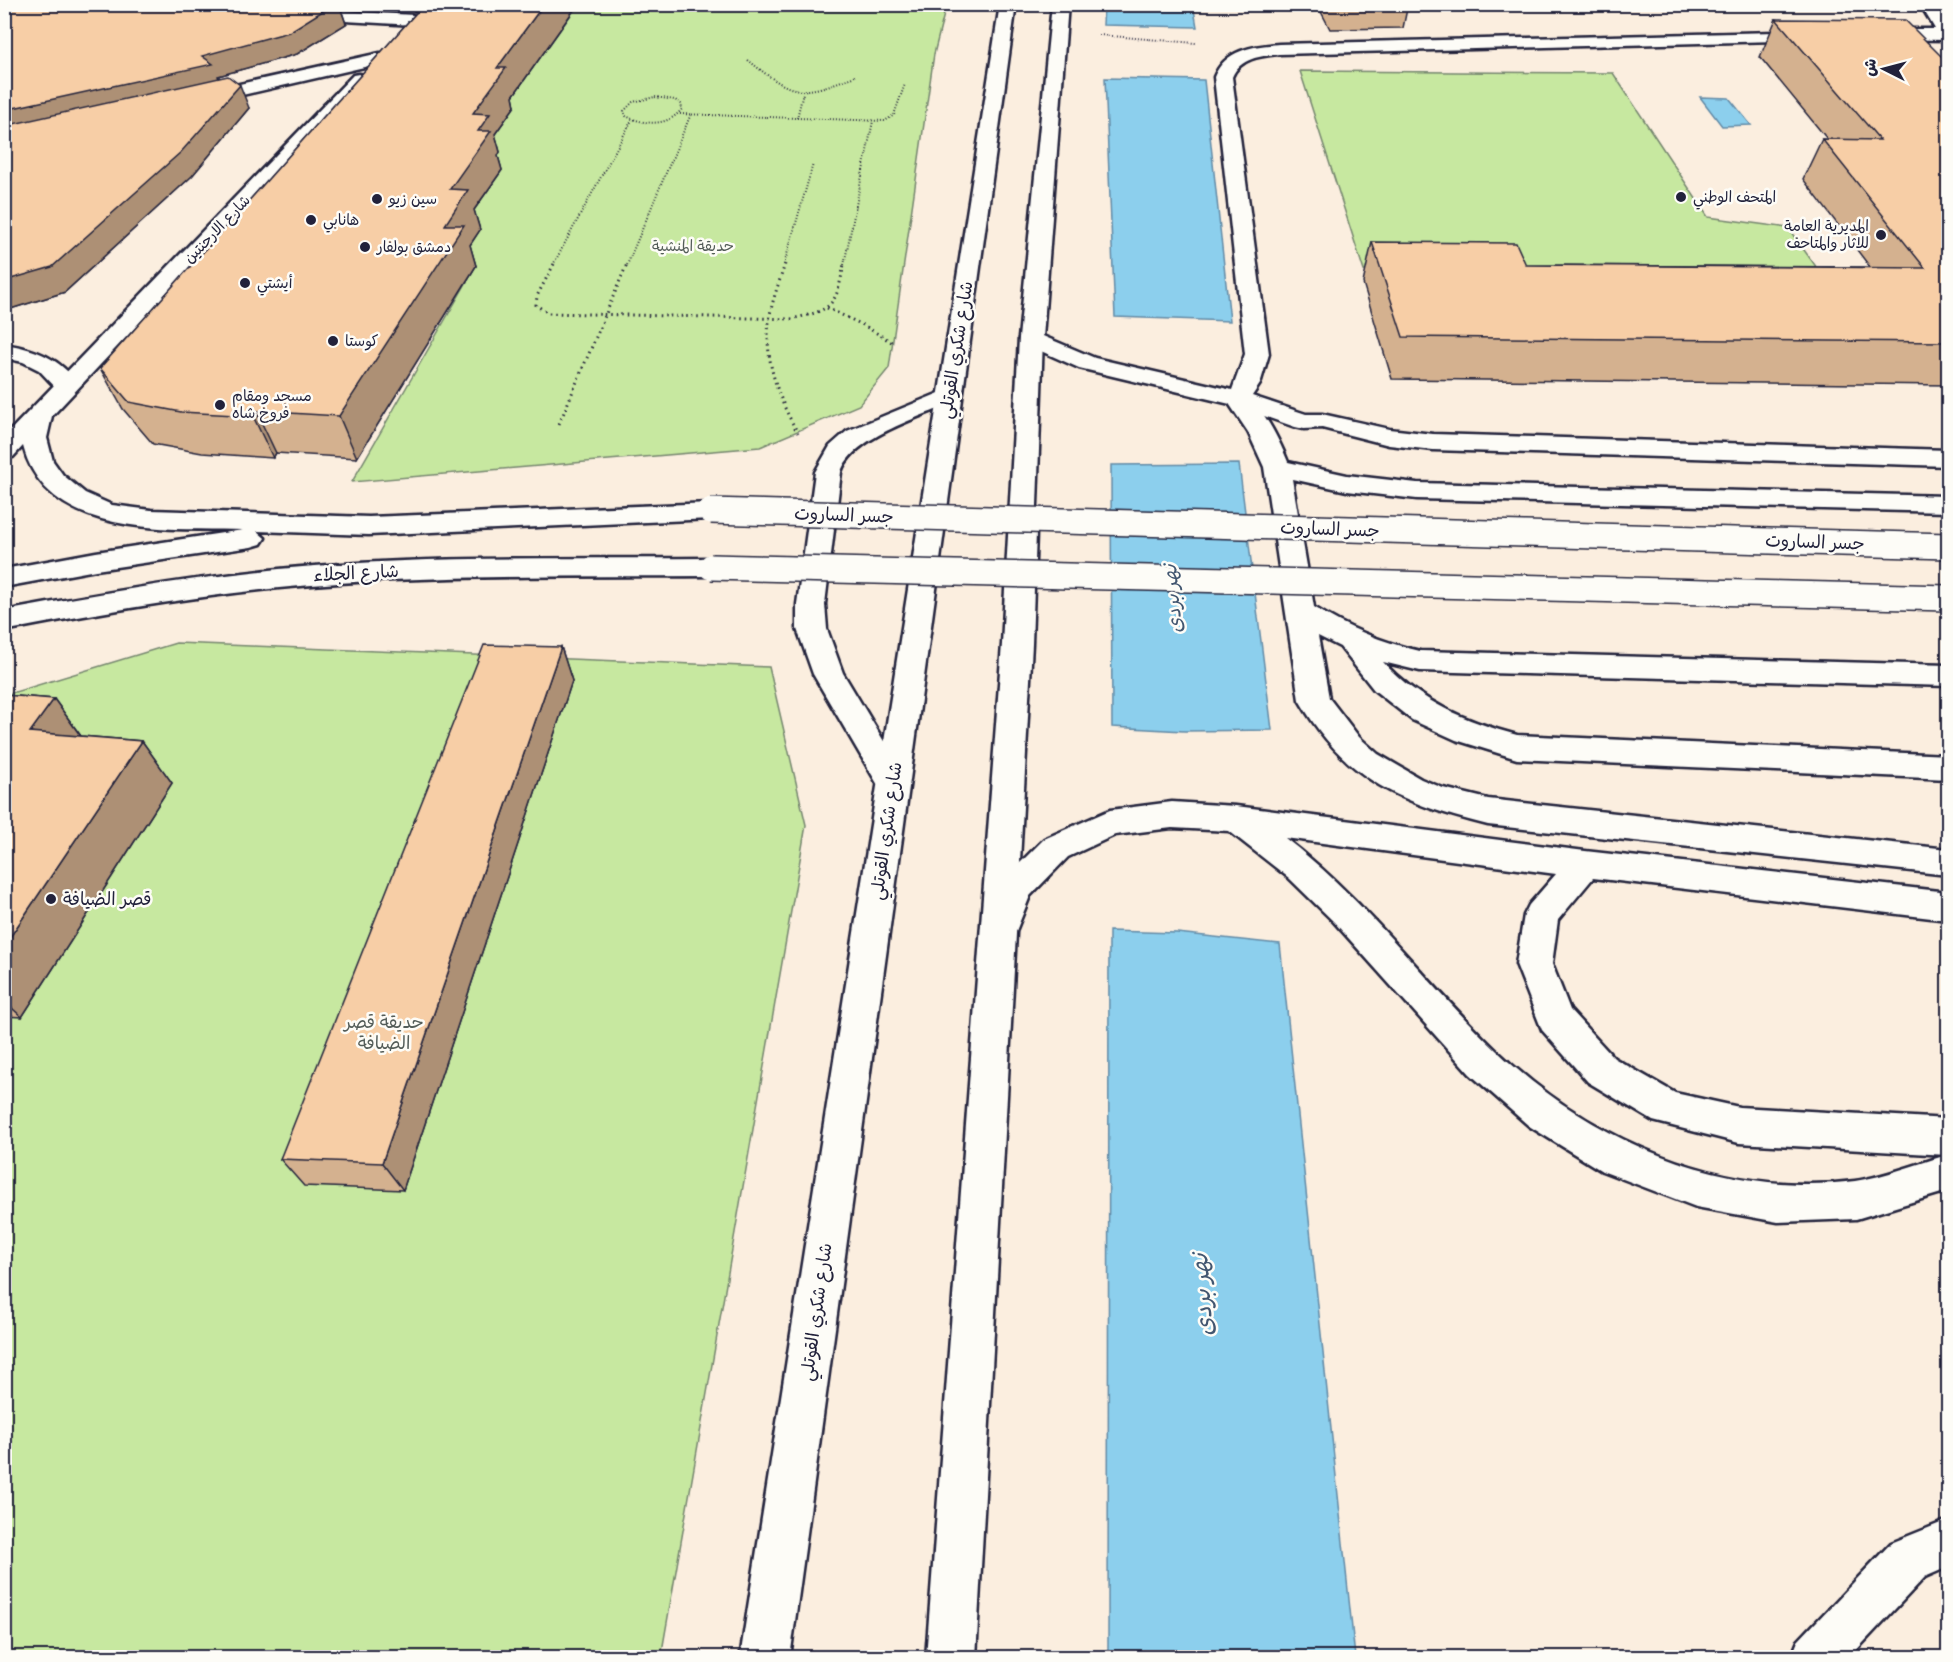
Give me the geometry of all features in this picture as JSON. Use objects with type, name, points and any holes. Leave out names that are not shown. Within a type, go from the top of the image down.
[{"type":"main road","name":"شارع شكري القوتلي","points":[[765,1658],[1008,4]]},
{"type":"main road","points":[[951,1658],[1017,644],[1030,338],[1060,4]]},
{"type":"main road","points":[[1928,4],[1948,34]]},
{"type":"main road","points":[[284,13],[421,12]]},
{"type":"main road","name":"شارع الارجنتين","points":[[4,452],[380,58],[421,12]]},
{"type":"main road","points":[[1857,35],[1948,34]]},
{"type":"main road","points":[[1238,399],[1248,384],[1257,354],[1223,77],[1230,63],[1238,58],[1279,49],[1833,35]]},
{"type":"main road","points":[[187,102],[380,58]]},
{"type":"main road","points":[[1030,338],[1088,363],[1238,399],[1304,422],[1322,421],[1389,437],[1433,442],[1948,458]]},
{"type":"main road","points":[[4,351],[28,355],[42,361],[62,376],[67,385]]},
{"type":"main road","points":[[893,783],[828,674],[812,629],[811,604],[828,472],[832,458],[856,436],[949,396]]},
{"type":"main road","points":[[1238,399],[1256,421],[1269,444],[1277,467],[1314,700],[1329,726],[1351,749],[1379,771],[1412,790],[1449,803],[1488,812],[1948,862]]},
{"type":"main road","points":[[40,414],[34,438],[40,461],[54,481],[76,499],[106,513],[151,519],[369,526]]},
{"type":"main road","points":[[1277,467],[1321,480],[1368,488],[1417,491],[1948,504]]},
{"type":"main road","name":"جسر الساروت","points":[[369,526],[711,511],[1948,546]]},
{"type":"main road","points":[[4,578],[227,541],[369,526]]},
{"type":"main road","name":"شارع الجلاء","points":[[4,621],[116,600],[213,586],[318,575],[421,569],[711,567],[1948,598]]},
{"type":"main road","points":[[1300,612],[1352,642],[1381,652],[1420,661],[1459,664],[1948,675]]},
{"type":"main road","points":[[1352,642],[1366,665],[1379,680],[1412,707],[1444,724],[1479,738],[1516,747],[1948,767]]},
{"type":"main road","points":[[996,942],[1016,889],[1056,848],[1110,823],[1172,814],[1236,819],[1585,864],[1948,906]]},
{"type":"main road","points":[[1236,819],[1301,869],[1346,912],[1483,1062],[1543,1114],[1616,1158],[1696,1188],[1778,1203],[1856,1200],[1948,1173]]},
{"type":"main road","points":[[1585,864],[1541,915],[1534,964],[1555,1019],[1601,1070],[1667,1109],[1739,1125],[1948,1137]]},
{"type":"main road","points":[[1815,1658],[1908,1560],[1948,1544]]},
{"type":"path","points":[[1058,26],[1085,34],[1212,44],[1238,58]]},
{"type":"path","points":[[748,60],[783,88],[804,93],[820,90],[855,76]]},
{"type":"path","points":[[680,114],[681,104],[666,98],[655,97],[633,102],[624,111],[626,117],[632,120],[652,123],[680,114],[885,121],[892,118],[905,84]]},
{"type":"path","points":[[797,118],[804,93]]},
{"type":"path","points":[[559,424],[691,114]]},
{"type":"path","points":[[632,120],[535,301],[540,309],[548,312],[769,320],[806,317],[827,308],[838,294],[873,121]]},
{"type":"path","points":[[813,164],[769,320],[768,356],[792,422],[803,438],[832,458]]},
{"type":"path","points":[[827,308],[863,325],[895,344]]},
{"type":"green space","name":"حديقة المنشية","points":[[911,4],[946,6],[934,54],[889,368],[859,405],[760,447],[352,482],[476,266],[462,229],[483,151],[506,105],[578,5]]},
{"type":"green space","points":[[1300,71],[1613,73],[1708,217],[1788,228],[1841,301],[1530,272],[1364,271]]},
{"type":"green space","name":"حديقة قصر الضيافة","points":[[176,643],[769,667],[806,825],[661,1657],[5,1658],[5,695]]},
{"type":"water","points":[[1193,4],[1197,27],[1103,25],[1104,5]]},
{"type":"water","points":[[1105,78],[1204,80],[1230,321],[1115,317]]},
{"type":"water","points":[[1700,97],[1729,98],[1751,125],[1722,126]]},
{"type":"water","name":"نهر بردى","points":[[1239,464],[1272,730],[1184,731],[1112,727],[1111,465]]},
{"type":"water","name":"نهر بردى","points":[[1109,931],[1177,933],[1280,944],[1355,1657],[1108,1657]]},
{"type":"building","points":[[4,4],[334,4],[289,32],[202,56],[213,64],[4,110]]},
{"type":"building","name":"دمشق بولفار","points":[[424,4],[544,4],[497,68],[506,68],[473,113],[490,114],[478,131],[491,131],[450,189],[468,190],[445,225],[464,225],[339,416],[256,411],[253,416],[181,412],[129,402],[100,368]]},
{"type":"building","points":[[1776,19],[1905,20],[1948,63],[1948,342],[1403,337],[1372,242],[1516,243],[1526,265],[1925,268],[1822,139],[1880,140]]},
{"type":"building","points":[[228,76],[240,85],[181,152],[52,267],[4,281],[4,126]]},
{"type":"building","points":[[484,645],[561,647],[382,1163],[280,1159]]},
{"type":"building","points":[[4,695],[54,699],[30,732],[142,741],[4,946]]},
{"type":"place","name":"المتحف الوطني","points":[[1681,197]]},
{"type":"place","name":"سين زيو","points":[[377,199]]},
{"type":"place","name":"هانابي","points":[[311,220]]},
{"type":"place","name":"المديرية العامة للاثار والمتاحف","points":[[1881,235]]},
{"type":"place","name":"دمشق بولفار","points":[[365,247]]},
{"type":"place","name":"أيشتي","points":[[245,283]]},
{"type":"place","name":"كوستا","points":[[333,341]]},
{"type":"place","name":"مسجد ومقام فروخ شاه","points":[[220,405]]},
{"type":"place","name":"قصر الضيافة","points":[[51,899]]}]
